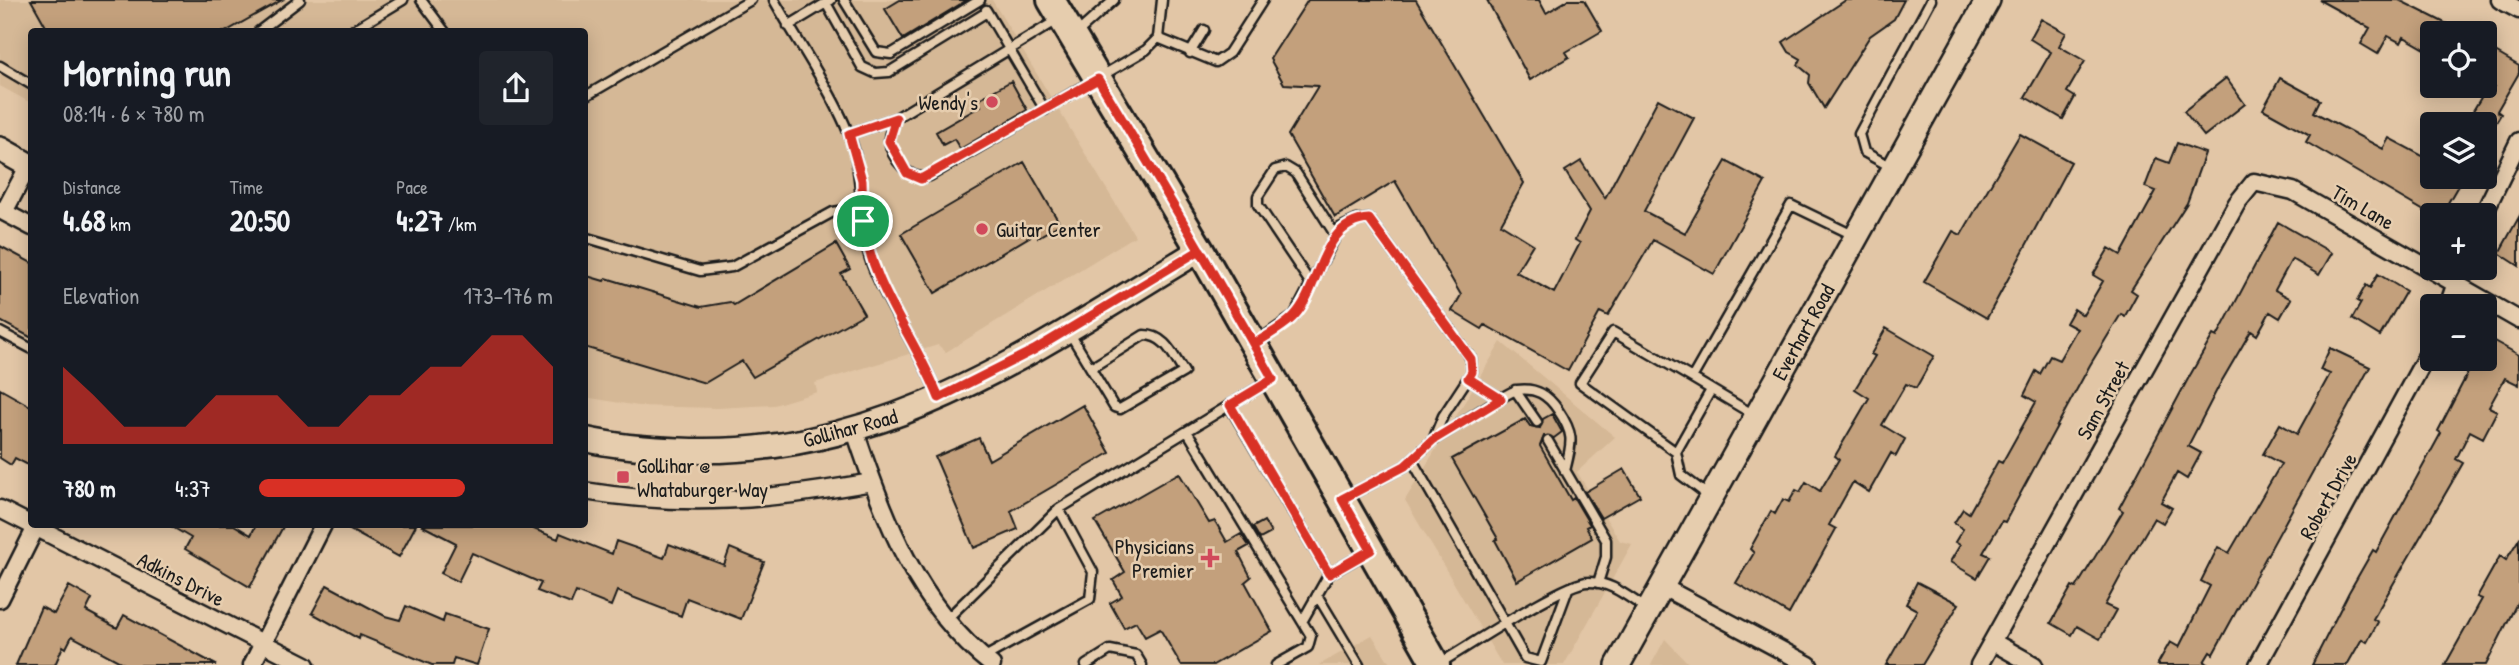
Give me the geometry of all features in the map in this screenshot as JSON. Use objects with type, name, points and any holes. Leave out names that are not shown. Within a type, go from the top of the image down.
[{"type":"main road","name":"Everhart Road","points":[[1618,665],[1988,0]]},
{"type":"main road","points":[[1062,18],[1200,250],[1437,665]]},
{"type":"main road","points":[[0,149],[28,165]]},
{"type":"main road","name":"Gollihar Road","points":[[588,440],[646,449],[712,452],[770,447],[855,432],[939,398],[1068,330],[1200,250]]},
{"type":"street","points":[[2500,0],[2519,10]]},
{"type":"street","points":[[2489,203],[2519,141]]},
{"type":"street","points":[[28,169],[1,214],[28,225]]},
{"type":"street","name":"Tim Lane","points":[[2254,182],[2293,191],[2519,320]]},
{"type":"street","name":"Sam Street","points":[[1979,665],[2237,203],[2254,182]]},
{"type":"street","points":[[2451,294],[2456,280]]},
{"type":"street","name":"Robert Drive","points":[[2258,665],[2420,368]]},
{"type":"street","points":[[855,432],[884,517],[905,560],[947,619],[987,661]]},
{"type":"street","points":[[588,491],[658,500],[736,502],[786,497],[872,482]]},
{"type":"street","name":"Adkins Drive","points":[[0,509],[28,525]]},
{"type":"street","points":[[252,665],[260,643],[321,528]]},
{"type":"street","points":[[0,599],[35,529]]},
{"type":"street","name":"Adkins Drive","points":[[35,529],[306,665]]},
{"type":"street","points":[[1661,586],[1809,665]]},
{"type":"street","points":[[1993,642],[2034,665]]},
{"type":"lane","points":[[263,28],[300,0]]},
{"type":"lane","points":[[357,28],[403,0]]},
{"type":"lane","points":[[421,0],[442,28]]},
{"type":"lane","points":[[588,95],[751,0]]},
{"type":"lane","points":[[774,0],[849,134],[862,180],[867,247],[874,271],[926,365],[939,398]]},
{"type":"lane","points":[[844,0],[876,52],[883,55],[891,54],[980,0],[1045,110]]},
{"type":"lane","points":[[849,134],[896,118],[1062,18],[1114,0]]},
{"type":"lane","points":[[896,118],[889,141],[907,173],[921,179],[1146,50],[1158,38],[1162,0]]},
{"type":"lane","points":[[1158,38],[1216,62],[1229,54],[1263,0]]},
{"type":"lane","points":[[1894,168],[1864,152],[1859,134],[1931,0]]},
{"type":"lane","points":[[789,26],[829,1],[862,67],[875,74],[889,72],[987,12]]},
{"type":"lane","points":[[1190,53],[1204,30]]},
{"type":"lane","points":[[0,66],[28,83]]},
{"type":"lane","points":[[1311,284],[1258,205],[1258,196],[1275,170],[1286,167],[1296,173],[1336,236]]},
{"type":"lane","points":[[1692,378],[1791,205],[1856,236]]},
{"type":"lane","points":[[588,238],[700,271],[715,271],[732,267],[833,212],[863,207]]},
{"type":"lane","points":[[1254,344],[1294,316],[1340,228],[1357,220],[1369,219],[1471,359],[1472,372],[1443,416],[1433,440]]},
{"type":"lane","points":[[1068,330],[1114,407],[1120,410],[1184,372],[1161,338],[1153,335],[1144,335],[1091,368]]},
{"type":"lane","points":[[0,332],[28,347]]},
{"type":"lane","points":[[1676,452],[1580,383],[1613,332],[1756,416]]},
{"type":"lane","points":[[1468,378],[1501,399]]},
{"type":"lane","points":[[947,619],[1059,509],[1273,379]]},
{"type":"lane","points":[[1515,390],[1537,422]]},
{"type":"lane","points":[[1342,499],[1412,460],[1433,440],[1515,390],[1537,390],[1551,399],[1570,428],[1572,444],[1565,471]]},
{"type":"lane","points":[[1711,390],[1676,452],[1681,475],[1711,497]]},
{"type":"lane","points":[[1230,405],[1329,574]]},
{"type":"lane","points":[[1187,431],[1311,636],[1307,647],[1276,665]]},
{"type":"lane","points":[[1548,441],[1606,540],[1606,557],[1598,583]]},
{"type":"lane","points":[[1412,460],[1525,658],[1541,662],[1569,589]]},
{"type":"lane","points":[[987,661],[1090,599],[1093,572],[1059,509]]},
{"type":"lane","points":[[1303,620],[1329,574],[1371,550]]},
{"type":"lane","points":[[1437,665],[1505,623],[1586,582],[1608,584],[1648,610]]},
{"type":"lane","points":[[1317,595],[1359,665]]},
{"type":"lane","points":[[1086,665],[1110,650],[1136,655],[1142,665]]},
{"type":"shaded area","points":[[0,0],[992,0],[1135,236],[946,352],[938,345],[815,383],[817,392],[774,405],[717,408],[638,406],[588,398],[588,28],[28,28],[28,101],[0,86]]},
{"type":"shaded area","points":[[1501,342],[1615,437],[1577,472],[1620,541],[1632,544],[1564,665],[1502,665],[1405,500]]},
{"type":"shaded area","points":[[1372,635],[1391,665],[1319,665]]},
{"type":"shaded area","points":[[1665,639],[1690,665],[1651,665]]},
{"type":"building","points":[[31,0],[282,0],[232,28],[47,28]]},
{"type":"building","points":[[900,0],[967,0],[903,39],[885,9]]},
{"type":"building","points":[[1308,0],[1416,0],[1524,183],[1501,224],[1533,244],[1516,272],[1554,293],[1580,243],[1575,240],[1590,211],[1565,171],[1581,161],[1605,198],[1658,99],[1694,118],[1644,211],[1685,233],[1726,161],[1765,182],[1714,274],[1653,240],[1608,316],[1600,312],[1568,371],[1485,325],[1482,329],[1452,311],[1461,295],[1395,181],[1335,217],[1288,135],[1318,86],[1284,84],[1270,59]]},
{"type":"building","points":[[1487,0],[1539,0],[1546,13],[1568,0],[1584,0],[1602,31],[1566,52],[1569,57],[1530,80]]},
{"type":"building","points":[[1846,0],[1904,0],[1894,19],[1870,36],[1824,108],[1809,83],[1810,75],[1798,65],[1801,59],[1789,52],[1783,42]]},
{"type":"building","points":[[2319,0],[2399,0],[2441,21],[2420,21],[2420,46],[2404,37],[2401,43],[2388,36],[2378,54],[2361,44],[2370,28]]},
{"type":"building","points":[[2041,19],[2066,33],[2059,46],[2085,61],[2067,92],[2075,97],[2063,119],[2025,97],[2051,52],[2030,39]]},
{"type":"building","points":[[2497,53],[2519,66],[2519,73],[2497,111],[2501,114],[2497,121],[2497,112],[2472,112],[2481,98],[2497,98]]},
{"type":"building","points":[[2226,78],[2245,104],[2204,136],[2184,111]]},
{"type":"building","points":[[2280,78],[2320,100],[2314,112],[2383,149],[2389,138],[2420,155],[2420,189],[2456,189],[2448,203],[2420,203],[2420,209],[2306,142],[2310,135],[2263,109]]},
{"type":"building","points":[[1011,81],[1027,110],[960,149],[954,139],[943,145],[936,132],[981,106],[977,100]]},
{"type":"building","points":[[2020,134],[2071,162],[1987,318],[1924,282],[1953,231],[1961,235]]},
{"type":"building","points":[[2177,143],[2205,153],[2187,203],[2131,290],[2137,294],[2125,316],[2121,314],[2090,365],[2005,522],[2002,521],[1983,553],[1990,556],[1977,578],[1950,562],[1960,545],[1955,542],[1963,529],[1954,523],[1963,509],[1969,513],[1998,461],[2002,463],[2036,402],[2024,395],[2036,371],[2040,374],[2050,356],[2059,360],[2077,329],[2066,323],[2074,309],[2083,315],[2103,281],[2093,275],[2109,248],[2121,255],[2156,191],[2145,187],[2156,158],[2169,163]]},
{"type":"building","name":"Guitar Center","points":[[1024,162],[1060,224],[1038,237],[1036,233],[935,293],[901,234]]},
{"type":"building","points":[[2519,217],[2519,266],[2499,253]]},
{"type":"building","points":[[2278,222],[2332,253],[2319,275],[2292,259],[2275,290],[2291,299],[2280,318],[2270,312],[2257,335],[2251,331],[2220,384],[2188,446],[2201,453],[2187,479],[2177,473],[2161,502],[2172,508],[2163,523],[2154,518],[2131,557],[2105,605],[2116,610],[2100,639],[2077,626],[2072,635],[2051,623],[2072,586],[2076,588],[2123,511],[2119,508],[2189,377],[2213,335],[2217,337]]},
{"type":"building","points":[[836,244],[850,269],[841,274],[864,314],[753,377],[742,361],[705,383],[588,348],[588,276],[604,281],[606,278],[701,307],[730,302],[734,305]]},
{"type":"building","points":[[0,246],[28,261],[28,336],[0,321]]},
{"type":"building","points":[[2378,274],[2406,291],[2380,336],[2352,319],[2361,303],[2357,301],[2366,285],[2370,288]]},
{"type":"building","points":[[1886,328],[1934,356],[1916,388],[1906,384],[1882,425],[1905,439],[1896,456],[1891,453],[1869,492],[1853,482],[1829,525],[1836,529],[1789,614],[1736,583],[1754,553],[1750,549],[1771,511],[1775,514],[1783,499],[1789,502],[1796,490],[1800,492],[1806,482],[1820,491],[1839,459],[1835,456],[1869,398],[1855,389],[1875,356],[1871,354]]},
{"type":"building","points":[[2497,343],[2519,355],[2519,385],[2505,378],[2489,407],[2497,411],[2483,438],[2470,431],[2456,459],[2463,463],[2373,619],[2378,622],[2367,642],[2362,639],[2347,665],[2312,665],[2349,592],[2373,550],[2376,552],[2441,433],[2438,431],[2469,371],[2497,371]]},
{"type":"building","points":[[2330,348],[2370,367],[2213,654],[2210,652],[2204,662],[2209,665],[2157,665],[2170,642],[2179,647],[2210,586],[2201,581],[2218,547],[2229,553],[2281,464],[2263,454],[2280,424],[2297,434],[2330,374],[2320,370]]},
{"type":"building","points":[[0,389],[28,405],[28,465],[15,458],[11,465],[0,458]]},
{"type":"building","points":[[1083,405],[1110,453],[1011,511],[1018,529],[974,548],[935,457],[979,438],[989,460]]},
{"type":"building","points":[[1552,414],[1562,432],[1554,438],[1544,436],[1540,446],[1571,500],[1574,498],[1590,525],[1586,527],[1592,538],[1517,581],[1495,540],[1498,539],[1452,459],[1525,419],[1530,426],[1540,428],[1543,419]]},
{"type":"building","points":[[1624,469],[1640,496],[1601,518],[1585,492]]},
{"type":"building","points":[[1179,473],[1209,523],[1215,521],[1227,542],[1241,534],[1249,546],[1238,552],[1251,577],[1245,582],[1272,631],[1213,665],[1181,665],[1160,629],[1145,637],[1136,622],[1124,628],[1110,603],[1122,596],[1113,580],[1125,572],[1095,521]]},
{"type":"building","points":[[1264,521],[1271,533],[1260,539],[1253,527]]},
{"type":"building","points":[[174,528],[239,528],[251,535],[254,528],[282,528],[250,587],[185,549],[191,538]]},
{"type":"building","points":[[346,528],[414,528],[399,557]]},
{"type":"building","points":[[427,528],[531,528],[558,539],[560,533],[612,554],[616,541],[664,558],[669,544],[724,565],[730,548],[764,562],[741,619],[687,598],[681,616],[617,591],[611,606],[576,592],[571,604],[537,591],[541,583],[472,553],[458,582],[441,573],[456,543]]},
{"type":"building","points":[[2519,539],[2519,599],[2486,665],[2445,665],[2482,599],[2477,597],[2500,556],[2506,560]]},
{"type":"building","points":[[1917,582],[1959,604],[1922,665],[1886,665],[1917,610],[1906,604]]},
{"type":"building","points":[[327,585],[385,616],[400,620],[406,606],[443,622],[445,614],[489,629],[477,665],[454,658],[452,665],[432,665],[360,635],[359,639],[312,613]]},
{"type":"building","points":[[69,586],[92,599],[86,611],[117,628],[124,615],[216,665],[126,665],[72,636],[66,648],[63,646],[55,665],[16,665],[41,607],[54,614]]},
{"type":"place","name":"Wendy's","points":[[992,102]]},
{"type":"place","name":"Guitar Center","points":[[982,229]]},
{"type":"place","name":"Gollihar @ Whataburger Way","points":[[623,477]]},
{"type":"place","name":"Physicians Premier","points":[[1210,558]]},
{"type":"route","points":[[863,221],[862,180],[849,134],[896,118],[889,141],[907,173],[921,179],[1098,79],[1200,250],[1254,344],[1294,316],[1340,228],[1357,220],[1369,219],[1471,359],[1472,372],[1468,378],[1501,399],[1457,428],[1433,440],[1405,466],[1342,499],[1371,550],[1329,574],[1230,405],[1273,379],[1200,250],[1034,350],[939,398],[926,365],[874,271],[863,221]]}]
